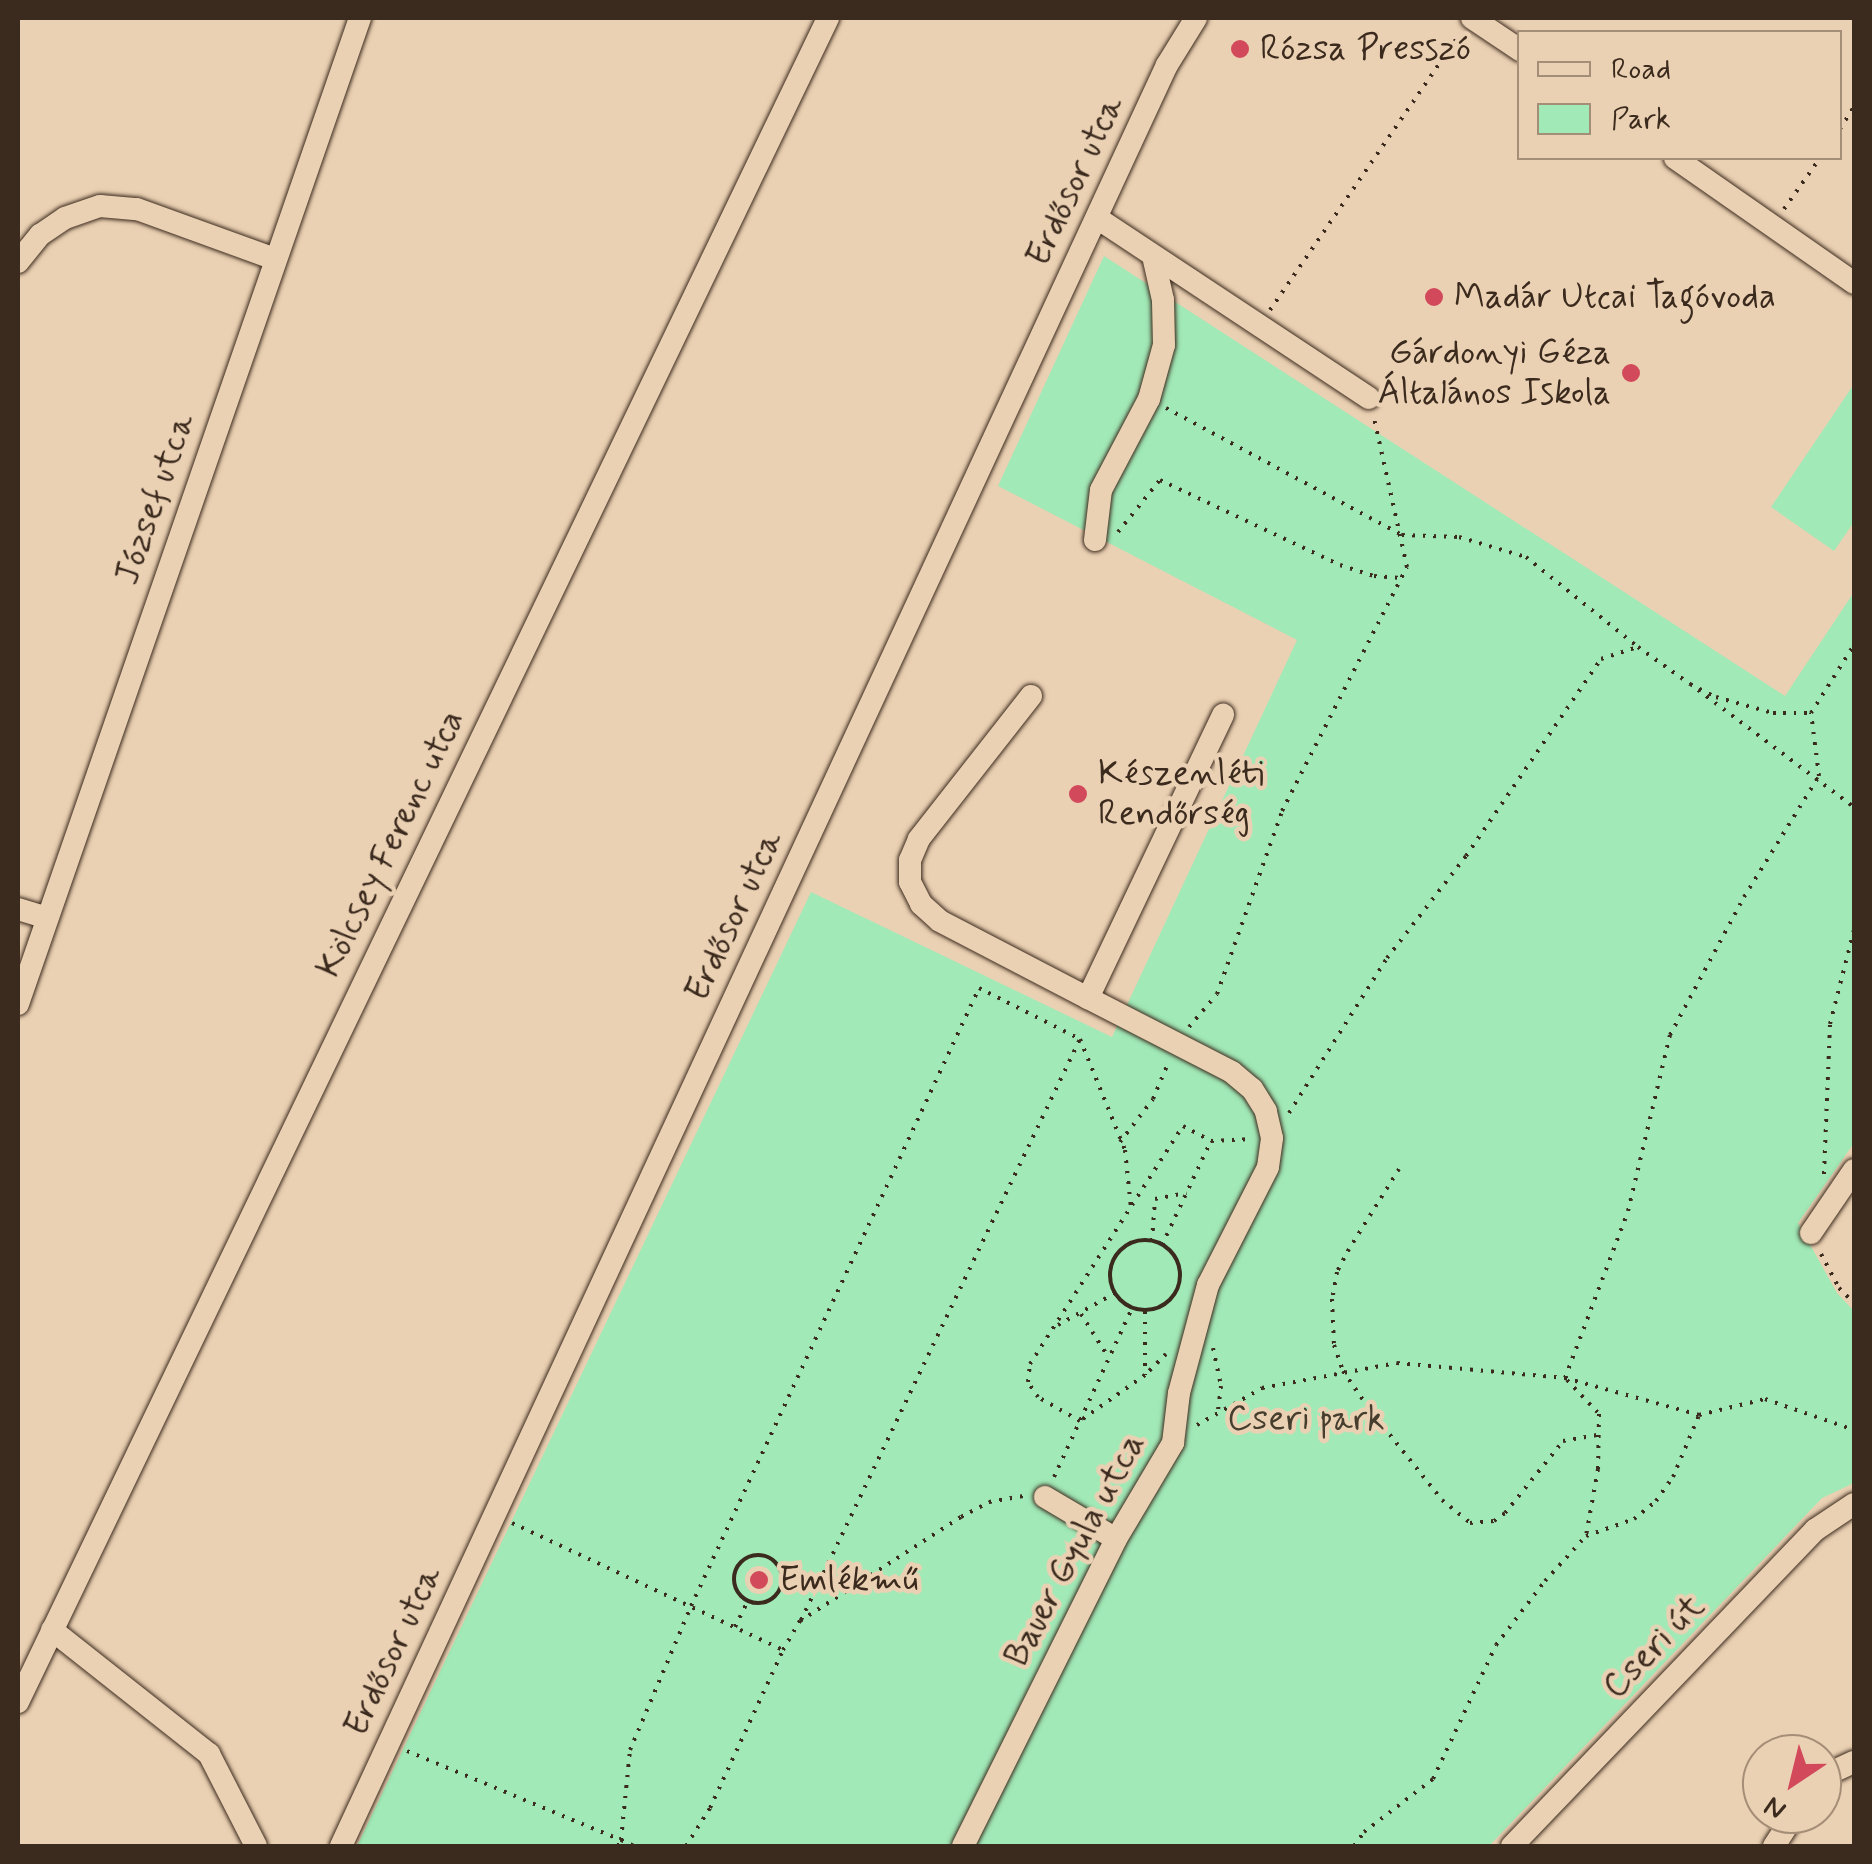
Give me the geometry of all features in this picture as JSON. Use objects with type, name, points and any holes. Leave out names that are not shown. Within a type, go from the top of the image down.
[{"type":"street","name":"József utca","points":[[18,1004],[360,18]]},
{"type":"street","name":"Kölcsey Ferenc utca","points":[[18,1702],[828,18]]},
{"type":"street","name":"Erdősor utca","points":[[341,1846],[1167,65],[1196,18]]},
{"type":"street","points":[[1466,26],[1517,49]]},
{"type":"street","points":[[1678,160],[1854,283]]},
{"type":"street","points":[[18,262],[40,235],[65,218],[100,206],[137,209],[275,259]]},
{"type":"street","points":[[1096,218],[1369,398]]},
{"type":"street","points":[[1095,540],[1101,490],[1149,399],[1164,345],[1163,300],[1153,256]]},
{"type":"street","points":[[1031,696],[920,839],[910,860],[910,882],[921,904],[940,921],[1232,1072],[1252,1090],[1266,1112],[1272,1138]]},
{"type":"street","points":[[1088,998],[1223,715]]},
{"type":"street","points":[[18,908],[47,918]]},
{"type":"street","name":"Bauer Gyula utca","points":[[962,1846],[1116,1539],[1174,1443],[1179,1393],[1208,1285],[1268,1167],[1272,1138]]},
{"type":"street","points":[[1817,1224],[1854,1170]]},
{"type":"street","points":[[1046,1497],[1116,1539]]},
{"type":"street","name":"Cseri út","points":[[1512,1846],[1815,1530],[1854,1504]]},
{"type":"street","points":[[52,1630],[209,1754],[256,1846]]},
{"type":"path","points":[[1259,326],[1466,26]]},
{"type":"path","points":[[1773,226],[1819,160]]},
{"type":"path","points":[[1120,1142],[1152,1098],[1177,1044],[1216,994],[1282,810],[1402,578],[1406,553],[1369,398]]},
{"type":"path","points":[[1149,399],[1402,535],[1459,537],[1526,556],[1638,647],[1819,776],[1854,807]]},
{"type":"path","points":[[1095,540],[1111,537],[1126,525],[1160,480],[1340,566],[1374,576],[1402,578]]},
{"type":"path","points":[[1565,1378],[1628,1211],[1670,1034],[1744,898],[1819,776],[1811,713],[1854,646]]},
{"type":"path","points":[[1080,1421],[1038,1396],[1028,1382],[1030,1364],[1183,1126],[1211,1141],[1272,1138],[1387,958],[1466,856],[1601,659],[1638,647]]},
{"type":"path","points":[[1690,684],[1773,713],[1811,713]]},
{"type":"path","points":[[1854,930],[1830,1024],[1817,1224],[1839,1288],[1854,1303]]},
{"type":"path","points":[[618,1846],[630,1750],[691,1606],[978,988],[1080,1039],[1128,1164],[1131,1208]]},
{"type":"path","points":[[686,1846],[710,1808],[1080,1039]]},
{"type":"path","points":[[1162,1244],[1211,1141]]},
{"type":"path","points":[[1399,1169],[1337,1272],[1330,1320],[1344,1371],[1405,1456],[1442,1500],[1470,1523],[1494,1520],[1505,1513],[1563,1440],[1598,1435]]},
{"type":"path","points":[[1152,1241],[1154,1199],[1186,1193]]},
{"type":"path","points":[[1140,1240],[1162,1244],[1179,1265],[1177,1291],[1158,1308],[1132,1308],[1115,1294],[1110,1271],[1120,1250],[1140,1240]]},
{"type":"path","points":[[1054,1328],[1115,1294]]},
{"type":"path","points":[[800,1621],[989,1502],[1046,1497],[1107,1355],[1132,1308]]},
{"type":"path","points":[[1145,1311],[1145,1375]]},
{"type":"path","points":[[1081,1314],[1107,1355]]},
{"type":"path","points":[[1080,1421],[1145,1375],[1172,1341]]},
{"type":"path","points":[[1174,1443],[1218,1411],[1262,1388],[1397,1363],[1565,1378],[1699,1416],[1764,1399],[1809,1410],[1854,1430]]},
{"type":"path","points":[[1565,1378],[1599,1414],[1586,1536]]},
{"type":"path","points":[[1354,1846],[1364,1832],[1433,1778],[1496,1645],[1586,1536],[1634,1519],[1656,1502],[1673,1477],[1699,1416]]},
{"type":"path","points":[[494,1514],[783,1650]]},
{"type":"path","points":[[764,1556],[778,1567],[782,1585],[770,1601],[748,1600],[736,1590],[736,1572],[743,1560],[764,1556]]},
{"type":"path","points":[[734,1627],[748,1600]]},
{"type":"path","points":[[389,1743],[634,1846]]},
{"type":"green space","name":"Cseri park","points":[[1104,256],[1785,696],[1854,592],[1854,1143],[1798,1223],[1837,1293],[1854,1311],[1854,1483],[1822,1498],[1489,1846],[357,1846],[811,892],[1112,1037],[1297,640],[998,486]]},
{"type":"green space","points":[[1854,384],[1854,522],[1834,551],[1771,507]]},
{"type":"place","name":"Rózsa Presszó","points":[[1240,49]]},
{"type":"place","name":"Madár Utcai Tagóvoda","points":[[1434,297]]},
{"type":"place","name":"Gárdonyi Géza Általános Iskola","points":[[1631,373]]},
{"type":"place","name":"Készenléti Rendőrség","points":[[1078,794]]},
{"type":"place","name":"Emlékmű","points":[[759,1580]]}]
